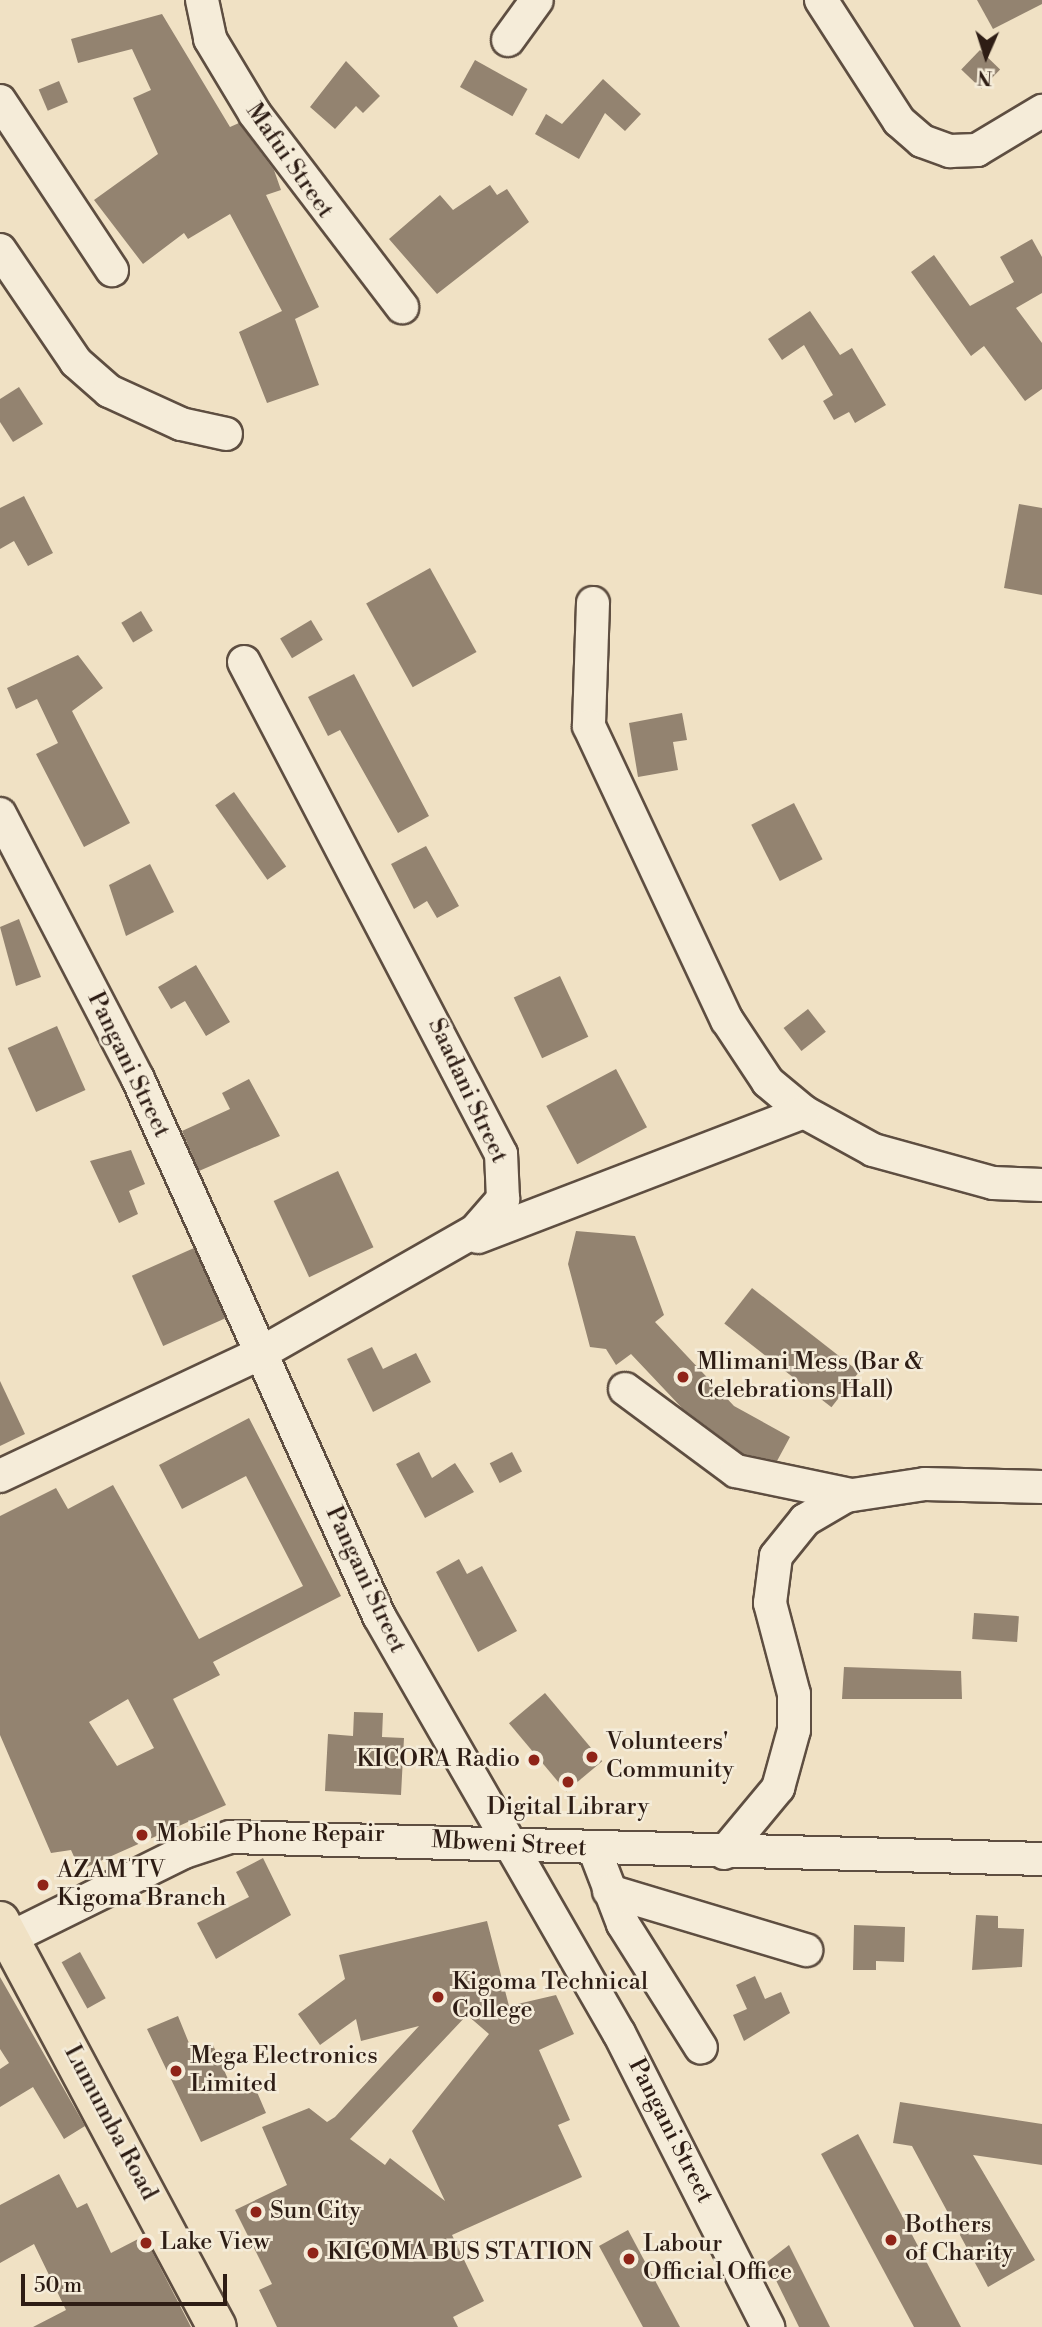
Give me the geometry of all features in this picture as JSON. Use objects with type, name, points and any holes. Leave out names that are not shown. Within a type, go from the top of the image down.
[{"type":"main road","name":"Lumumba Road","points":[[3,1934],[217,2327]]},
{"type":"street","name":"Mafui Street","points":[[202,0],[210,39],[256,114],[402,307]]},
{"type":"street","points":[[508,40],[537,0]]},
{"type":"street","points":[[821,0],[899,121],[922,141],[977,150],[1042,111]]},
{"type":"street","points":[[0,101],[112,270]]},
{"type":"street","points":[[0,250],[76,362],[109,391],[181,424],[226,434]]},
{"type":"street","points":[[593,603],[589,726],[727,1020],[768,1082],[804,1112],[873,1150],[937,1171],[1042,1185]]},
{"type":"street","name":"Saadani Street","points":[[0,1476],[261,1353],[443,1252],[497,1212],[505,1185],[501,1154],[244,662]]},
{"type":"street","name":"Pangani Street","points":[[0,814],[138,1079],[379,1616],[511,1844],[668,2126],[768,2327]]},
{"type":"street","points":[[443,1252],[607,1182],[804,1112]]},
{"type":"street","points":[[625,1389],[736,1471],[851,1495],[925,1485],[1042,1487]]},
{"type":"street","points":[[724,1853],[778,1788],[794,1730],[794,1694],[770,1603],[776,1556],[805,1520],[851,1495]]},
{"type":"street","name":"Mbweni Street","points":[[3,1934],[184,1852],[230,1837],[511,1844],[594,1851],[1042,1859]]},
{"type":"street","points":[[594,1851],[609,1891],[645,1964],[701,2048]]},
{"type":"street","points":[[609,1891],[806,1950]]},
{"type":"building","points":[[977,0],[1042,0],[1042,4],[993,29]]},
{"type":"building","points":[[162,14],[230,127],[239,123],[274,170],[281,190],[266,195],[319,307],[295,319],[319,385],[267,403],[239,332],[282,311],[230,214],[188,239],[184,233],[143,264],[94,200],[158,154],[133,98],[151,90],[132,49],[78,63],[71,39]]},
{"type":"building","points":[[980,50],[1000,69],[981,89],[961,69]]},
{"type":"building","points":[[475,60],[527,89],[512,116],[460,87]]},
{"type":"building","points":[[346,61],[380,96],[363,113],[356,106],[335,129],[310,107]]},
{"type":"building","points":[[603,79],[641,114],[625,131],[605,113],[579,159],[535,134],[546,114],[562,124]]},
{"type":"building","points":[[59,81],[68,102],[48,111],[39,90]]},
{"type":"building","points":[[490,185],[497,195],[507,189],[529,222],[437,294],[389,239],[440,195],[453,210]]},
{"type":"building","points":[[1032,239],[1042,257],[1042,293],[1016,308],[1042,343],[1042,389],[1025,401],[984,346],[971,356],[911,272],[934,255],[970,306],[1014,282],[1000,257]]},
{"type":"building","points":[[810,311],[840,355],[852,348],[886,405],[855,423],[849,412],[834,420],[823,401],[833,395],[804,345],[782,360],[768,339]]},
{"type":"building","points":[[19,387],[43,424],[13,442],[0,422],[0,399]]},
{"type":"building","points":[[24,496],[53,553],[28,566],[14,541],[0,549],[0,508]]},
{"type":"building","points":[[1019,504],[1042,508],[1042,595],[1004,588]]},
{"type":"building","points":[[430,568],[477,652],[413,687],[366,603]]},
{"type":"building","points":[[141,611],[153,631],[133,643],[121,623]]},
{"type":"building","points":[[311,620],[323,640],[292,658],[280,639]]},
{"type":"building","points":[[78,655],[103,688],[72,711],[130,823],[84,847],[36,754],[58,743],[37,699],[16,709],[7,688]]},
{"type":"building","points":[[354,674],[429,816],[398,833],[340,730],[328,736],[308,697]]},
{"type":"building","points":[[682,713],[687,740],[673,742],[678,770],[638,777],[629,723]]},
{"type":"building","points":[[234,792],[286,867],[267,880],[215,805]]},
{"type":"building","points":[[794,803],[823,859],[780,881],[751,825]]},
{"type":"building","points":[[426,846],[459,906],[437,918],[427,901],[414,909],[391,864]]},
{"type":"building","points":[[150,864],[174,912],[126,936],[109,885]]},
{"type":"building","points":[[19,919],[41,977],[16,986],[0,927]]},
{"type":"building","points":[[196,965],[230,1022],[206,1036],[185,1001],[171,1009],[158,987]]},
{"type":"building","points":[[560,976],[588,1037],[542,1058],[514,998]]},
{"type":"building","points":[[808,1009],[826,1032],[801,1051],[784,1028]]},
{"type":"building","points":[[57,1026],[85,1090],[36,1112],[8,1048]]},
{"type":"building","points":[[616,1069],[647,1127],[577,1164],[546,1106]]},
{"type":"building","points":[[249,1079],[280,1136],[199,1171],[182,1131],[230,1109],[222,1093]]},
{"type":"building","points":[[131,1150],[145,1184],[129,1191],[138,1214],[119,1223],[90,1161]]},
{"type":"building","points":[[338,1171],[373,1247],[309,1277],[274,1201]]},
{"type":"building","points":[[576,1231],[635,1236],[664,1315],[655,1322],[734,1406],[790,1437],[777,1461],[744,1454],[682,1408],[631,1354],[616,1365],[606,1349],[590,1347],[568,1264]]},
{"type":"building","points":[[194,1248],[225,1318],[163,1346],[132,1276]]},
{"type":"building","points":[[752,1288],[859,1372],[831,1407],[724,1323]]},
{"type":"building","points":[[372,1347],[383,1369],[416,1353],[431,1382],[373,1412],[347,1359]]},
{"type":"building","points":[[0,1381],[25,1434],[0,1446]]},
{"type":"building","points":[[249,1418],[341,1596],[213,1662],[220,1675],[173,1699],[226,1805],[80,1870],[71,1850],[51,1853],[0,1735],[0,1516],[56,1488],[68,1509],[113,1485],[199,1639],[303,1586],[246,1476],[182,1509],[159,1465]],"holes":[[[128,1699],[154,1748],[117,1766],[89,1722]]]},
{"type":"building","points":[[419,1452],[432,1478],[455,1463],[474,1492],[425,1518],[396,1464]]},
{"type":"building","points":[[512,1452],[522,1472],[500,1483],[490,1463]]},
{"type":"building","points":[[459,1559],[467,1574],[482,1566],[517,1631],[478,1652],[436,1572]]},
{"type":"building","points":[[974,1613],[1019,1616],[1017,1642],[972,1639]]},
{"type":"building","points":[[844,1667],[961,1671],[962,1699],[842,1699]]},
{"type":"building","name":"KICORA Radio","points":[[545,1693],[602,1761],[566,1791],[509,1723]]},
{"type":"building","points":[[354,1712],[383,1713],[382,1737],[404,1738],[401,1795],[325,1791],[328,1734],[353,1736]]},
{"type":"building","points":[[263,1858],[291,1915],[216,1959],[197,1923],[249,1897],[236,1872]]},
{"type":"building","points":[[976,1915],[998,1916],[998,1928],[1024,1929],[1022,1967],[972,1970]]},
{"type":"building","points":[[487,1921],[509,2006],[556,1995],[574,2034],[539,2050],[570,2120],[558,2125],[582,2177],[452,2235],[484,2301],[453,2317],[458,2327],[277,2327],[259,2290],[272,2284],[235,2210],[287,2185],[262,2127],[309,2108],[327,2122],[335,2117],[419,2026],[361,2041],[356,2019],[320,2045],[298,2014],[345,1979],[339,1955]],"holes":[[[467,2015],[489,2034],[412,2131],[445,2201],[390,2158],[385,2165],[350,2139]]]},
{"type":"building","points":[[854,1925],[905,1927],[904,1962],[876,1961],[876,1970],[853,1970]]},
{"type":"building","points":[[80,1952],[106,1998],[87,2009],[62,1962]]},
{"type":"building","points":[[755,1976],[765,1999],[781,1992],[790,2013],[744,2041],[733,2015],[747,2009],[736,1985]]},
{"type":"building","points":[[0,1977],[85,2126],[64,2139],[33,2087],[0,2107],[0,2069],[9,2063],[0,2049]]},
{"type":"building","points":[[178,2016],[193,2053],[213,2045],[231,2086],[251,2078],[266,2113],[201,2142],[147,2029]]},
{"type":"building","points":[[900,2102],[1042,2124],[1042,2165],[973,2155],[1035,2260],[988,2287],[912,2146],[893,2143]]},
{"type":"building","name":"Bothers of Charity","points":[[858,2134],[961,2327],[914,2327],[821,2154]]},
{"type":"building","points":[[59,2174],[77,2208],[87,2203],[111,2253],[144,2236],[191,2327],[33,2327],[66,2310],[34,2244],[0,2263],[0,2205]]},
{"type":"building","points":[[628,2230],[680,2327],[643,2327],[599,2246]]},
{"type":"building","points":[[789,2245],[830,2327],[799,2327],[767,2262]]},
{"type":"place","name":"Mlimani Mess (Bar & Celebrations Hall)","points":[[683,1377]]},
{"type":"place","name":"Volunteers' Community","points":[[592,1757]]},
{"type":"place","name":"KICORA Radio","points":[[534,1760]]},
{"type":"place","name":"Digital Library","points":[[568,1782]]},
{"type":"place","name":"Mobile Phone Repair","points":[[142,1835]]},
{"type":"place","name":"AZAM TV Kigoma Branch","points":[[43,1885]]},
{"type":"place","name":"Kigoma Technical College","points":[[438,1997]]},
{"type":"place","name":"Mega Electronics Limited","points":[[176,2071]]},
{"type":"place","name":"Sun City","points":[[256,2212]]},
{"type":"place","name":"Bothers of Charity","points":[[891,2240]]},
{"type":"place","name":"Lake View","points":[[146,2243]]},
{"type":"place","name":"KIGOMA BUS STATION","points":[[313,2253]]},
{"type":"place","name":"Labour Official Office","points":[[629,2259]]}]
